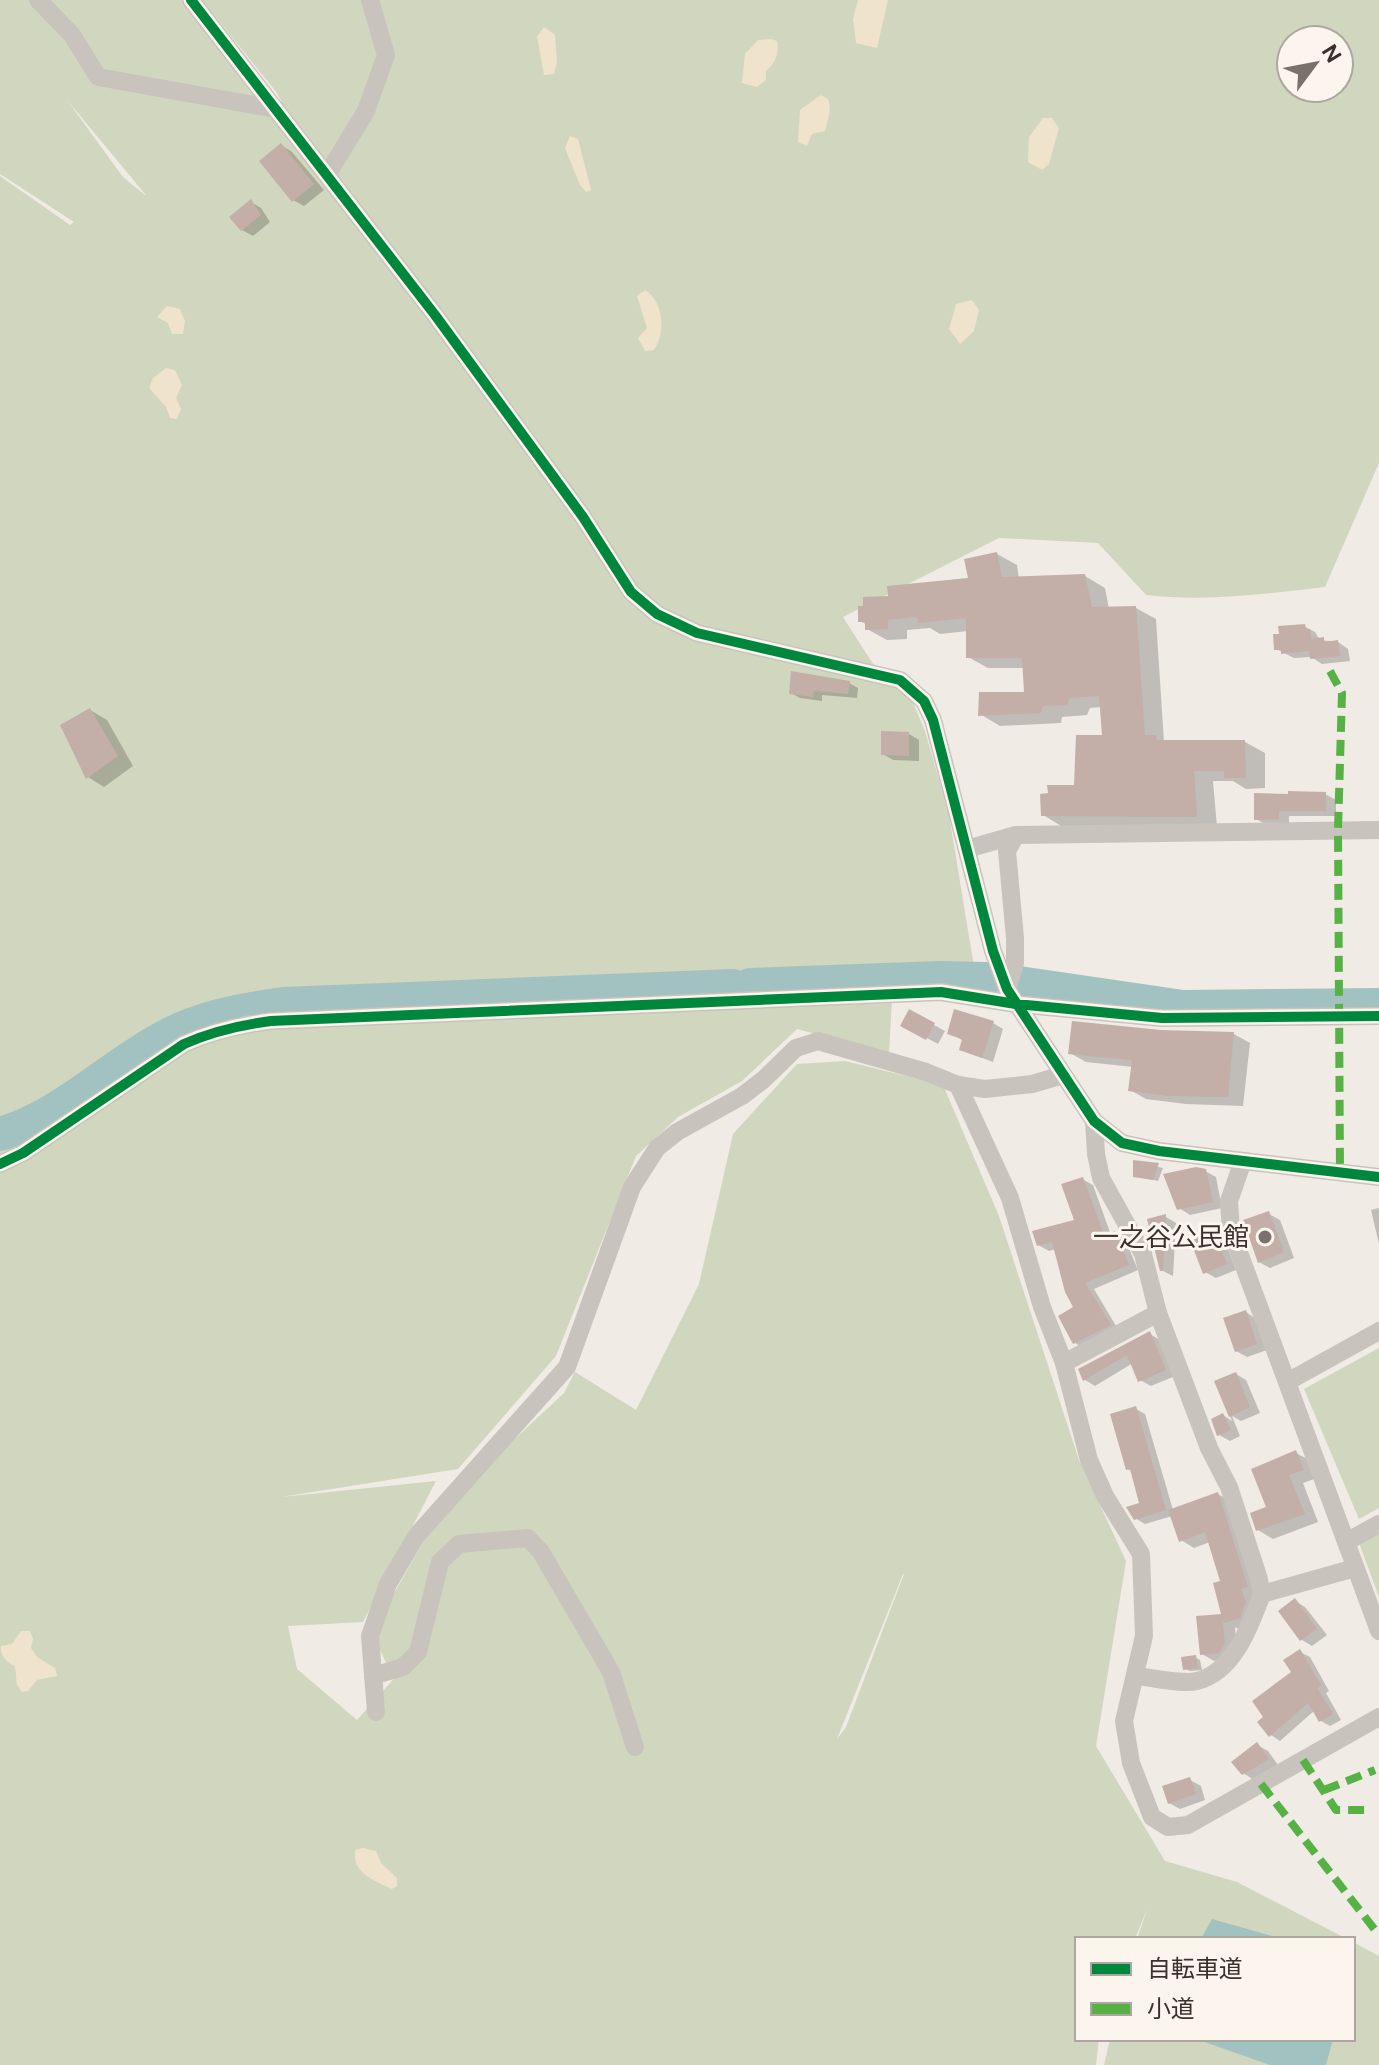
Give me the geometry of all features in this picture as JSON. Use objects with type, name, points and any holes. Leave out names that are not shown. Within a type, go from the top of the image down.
[{"type":"street","points":[[38,0],[72,35],[98,77],[276,109]]},
{"type":"street","points":[[191,0],[435,315],[583,517],[631,592],[657,614],[697,633],[900,680],[924,701],[933,720],[993,951],[1011,996],[1094,1121],[1122,1143],[1379,1177]]},
{"type":"street","points":[[327,175],[366,111],[386,55],[370,0]]},
{"type":"street","points":[[967,849],[1016,835],[1379,830]]},
{"type":"street","points":[[1011,996],[1015,938],[1007,851],[1016,835]]},
{"type":"street","points":[[0,1164],[23,1153],[184,1044],[208,1033],[236,1026],[286,1021],[941,992],[1011,996],[1162,1018],[1379,1016]]},
{"type":"street","points":[[376,1712],[370,1636],[388,1584],[417,1535],[567,1367],[632,1187],[657,1148],[677,1132],[742,1096],[796,1048],[818,1041],[926,1072],[958,1085],[985,1089],[1032,1084],[1063,1075]]},
{"type":"street","points":[[958,1085],[1010,1198],[1042,1307],[1064,1363],[1089,1460],[1105,1496],[1141,1554],[1144,1636],[1124,1721],[1131,1763],[1152,1817],[1168,1827],[1188,1825],[1379,1717]]},
{"type":"street","points":[[1094,1121],[1101,1178],[1143,1254],[1158,1313],[1209,1448],[1229,1487],[1262,1594],[1246,1635],[1221,1669],[1196,1682],[1135,1676]]},
{"type":"street","points":[[1243,1161],[1229,1201],[1231,1231],[1379,1631]]},
{"type":"street","points":[[1064,1363],[1158,1313]]},
{"type":"street","points":[[1287,1382],[1379,1331]]},
{"type":"street","points":[[1346,1542],[1379,1524]]},
{"type":"street","points":[[373,1676],[403,1667],[418,1652],[440,1562],[459,1544],[528,1538],[541,1552],[611,1672],[635,1747]]},
{"type":"street","points":[[1262,1594],[1355,1568]]},
{"type":"green space","points":[[0,0],[186,0],[303,142],[277,93],[202,0],[1379,0],[1379,463],[1325,587],[1213,597],[1146,595],[1098,543],[999,538],[843,617],[880,675],[912,700],[925,731],[949,815],[974,967],[810,968],[667,1005],[892,1000],[889,1053],[797,1029],[742,1081],[678,1117],[636,1156],[556,1356],[458,1469],[281,1497],[436,1481],[363,1622],[288,1626],[297,1669],[357,1720],[407,1664],[386,1663],[372,1632],[445,1504],[564,1393],[575,1372],[636,1410],[699,1284],[733,1134],[797,1064],[845,1061],[943,1085],[999,1216],[1079,1460],[1126,1561],[1096,1746],[1165,1861],[1237,1882],[1343,1937],[1138,1937],[1148,1907],[1136,1937],[1075,1937],[1075,2041],[1099,2041],[1096,2065],[0,2065],[0,176],[70,225],[74,222],[0,174]],"holes":[[[67,100],[145,194],[123,177]],[[904,1574],[846,1727],[837,1739]]]},
{"type":"green space","points":[[1379,1348],[1379,1508],[1359,1519],[1304,1389]]},
{"type":"green space","points":[[1379,1532],[1379,1597],[1359,1543]]},
{"type":"green space","points":[[1355,1943],[1379,1956],[1379,2065],[1104,2065],[1110,2041],[1355,2041]]},
{"type":"sand","points":[[858,0],[888,0],[877,48],[856,43],[853,19]]},
{"type":"sand","points":[[544,27],[555,35],[557,62],[554,74],[544,75],[537,37]]},
{"type":"sand","points":[[758,40],[777,41],[778,50],[766,71],[766,80],[757,87],[742,83],[745,54]]},
{"type":"sand","points":[[821,95],[828,99],[830,107],[825,131],[812,134],[807,146],[798,142],[800,110]]},
{"type":"sand","points":[[1043,118],[1052,118],[1059,128],[1049,164],[1042,170],[1028,162],[1029,137]]},
{"type":"sand","points":[[570,136],[578,139],[591,190],[586,192],[565,148]]},
{"type":"sand","points":[[645,290],[656,302],[661,327],[654,350],[645,351],[638,338],[647,328],[637,296]]},
{"type":"sand","points":[[972,300],[979,310],[974,331],[960,344],[949,329],[956,304]]},
{"type":"sand","points":[[167,306],[180,309],[185,321],[183,334],[172,334],[168,323],[157,317]]},
{"type":"sand","points":[[166,368],[175,370],[182,385],[176,398],[181,409],[177,419],[170,418],[166,407],[149,388],[153,378]]},
{"type":"sand","points":[[21,1631],[30,1631],[33,1639],[31,1648],[37,1657],[55,1668],[57,1676],[37,1680],[28,1691],[22,1692],[17,1685],[15,1666],[4,1658],[1,1650],[1,1646],[12,1644]]},
{"type":"sand","points":[[355,1850],[376,1851],[381,1863],[397,1878],[397,1886],[392,1889],[360,1870]]},
{"type":"water","points":[[1212,1919],[1275,1937],[1202,1937]]},
{"type":"water","points":[[1202,2041],[1332,2041],[1326,2065],[1270,2065]]},
{"type":"building","points":[[281,143],[314,184],[292,202],[259,161]]},
{"type":"building","points":[[251,199],[261,215],[241,231],[229,217]]},
{"type":"building","points":[[997,552],[1002,577],[1085,574],[1092,607],[1136,606],[1145,735],[1156,735],[1157,740],[1245,740],[1246,778],[1224,778],[1224,771],[1194,771],[1197,817],[1041,816],[1040,794],[1048,793],[1047,785],[1074,785],[1076,735],[1102,735],[1099,696],[1070,698],[1067,705],[1043,706],[1041,713],[978,716],[979,692],[1024,692],[1022,658],[966,658],[966,618],[918,623],[917,617],[888,620],[888,629],[865,630],[865,622],[858,622],[858,606],[863,606],[863,597],[888,596],[887,586],[968,578],[964,559]]},
{"type":"building","points":[[1305,624],[1306,629],[1310,629],[1311,639],[1324,637],[1324,642],[1338,640],[1340,656],[1310,659],[1309,651],[1281,654],[1281,650],[1274,650],[1273,634],[1279,634],[1278,626]]},
{"type":"building","points":[[791,671],[850,681],[848,694],[814,691],[813,697],[789,694]]},
{"type":"building","points":[[90,708],[118,756],[86,779],[60,725]]},
{"type":"building","points":[[881,731],[909,732],[909,756],[881,755]]},
{"type":"building","points":[[1288,791],[1326,792],[1326,811],[1279,811],[1279,819],[1254,820],[1254,793],[1288,794]]},
{"type":"building","points":[[909,1009],[935,1023],[926,1040],[900,1026]]},
{"type":"building","points":[[954,1009],[994,1021],[982,1058],[959,1050],[962,1039],[947,1034]]},
{"type":"building","points":[[1072,1021],[1161,1030],[1234,1032],[1228,1097],[1169,1096],[1128,1091],[1132,1060],[1068,1054]]},
{"type":"building","points":[[1133,1160],[1159,1163],[1153,1180],[1133,1177]]},
{"type":"building","points":[[1196,1167],[1206,1169],[1213,1202],[1177,1210],[1163,1174]]},
{"type":"building","points":[[1083,1177],[1104,1235],[1115,1231],[1129,1265],[1085,1283],[1111,1325],[1073,1344],[1058,1316],[1073,1307],[1065,1292],[1052,1242],[1037,1246],[1032,1231],[1074,1220],[1061,1184]]},
{"type":"building","points":[[1269,1211],[1284,1252],[1258,1263],[1243,1220]]},
{"type":"building","points":[[1166,1214],[1163,1271],[1160,1271],[1147,1219]]},
{"type":"building","points":[[1213,1231],[1227,1264],[1203,1274],[1190,1240]]},
{"type":"building","points":[[1246,1310],[1257,1344],[1235,1352],[1223,1318]]},
{"type":"building","points":[[1150,1331],[1166,1370],[1138,1382],[1127,1355],[1083,1381],[1078,1369]]},
{"type":"building","points":[[1236,1372],[1250,1407],[1229,1417],[1214,1381]]},
{"type":"building","points":[[1136,1406],[1166,1510],[1134,1520],[1126,1507],[1139,1503],[1110,1414]]},
{"type":"building","points":[[1223,1413],[1231,1430],[1217,1436],[1211,1419]]},
{"type":"building","points":[[1296,1450],[1304,1470],[1289,1475],[1305,1514],[1256,1531],[1250,1513],[1266,1507],[1251,1469]]},
{"type":"building","points":[[1218,1492],[1248,1587],[1241,1589],[1246,1602],[1240,1618],[1224,1623],[1222,1618],[1225,1644],[1219,1653],[1200,1655],[1196,1616],[1221,1614],[1213,1583],[1220,1581],[1205,1532],[1179,1542],[1168,1510]]},
{"type":"building","points":[[1295,1598],[1317,1629],[1300,1641],[1278,1611]]},
{"type":"building","points":[[1300,1649],[1321,1685],[1317,1688],[1333,1714],[1319,1722],[1308,1703],[1269,1737],[1257,1722],[1263,1717],[1252,1701],[1291,1672],[1283,1660]]},
{"type":"building","points":[[1196,1655],[1198,1668],[1183,1670],[1181,1657]]},
{"type":"building","points":[[1257,1742],[1269,1759],[1242,1775],[1231,1762]]},
{"type":"building","points":[[1190,1777],[1196,1794],[1168,1804],[1162,1786]]},
{"type":"waterway","points":[[750,985],[986,979]]},
{"type":"waterway","points":[[1019,983],[1183,1007],[1379,1005]]},
{"type":"waterway","points":[[0,1134],[63,1104],[173,1032],[235,1012],[283,1004],[733,986]]},
{"type":"marked path","points":[[1330,671],[1342,693],[1338,830],[1340,1172]]},
{"type":"marked path","points":[[1303,1760],[1336,1810],[1372,1810]]},
{"type":"marked path","points":[[1324,1790],[1375,1770]]},
{"type":"marked path","points":[[1261,1784],[1379,1935]]},
{"type":"cycle path","points":[[191,0],[435,315],[583,517],[631,592],[657,614],[697,633],[900,680],[924,701],[933,720],[993,951],[1007,989],[1094,1121],[1122,1143],[1159,1151],[1379,1177]]},
{"type":"cycle path","points":[[0,1164],[23,1153],[184,1044],[227,1029],[271,1021],[941,992],[1016,1004],[1162,1018],[1379,1016]]},
{"type":"place","name":"一之谷公民館","points":[[1265,1237]]}]
